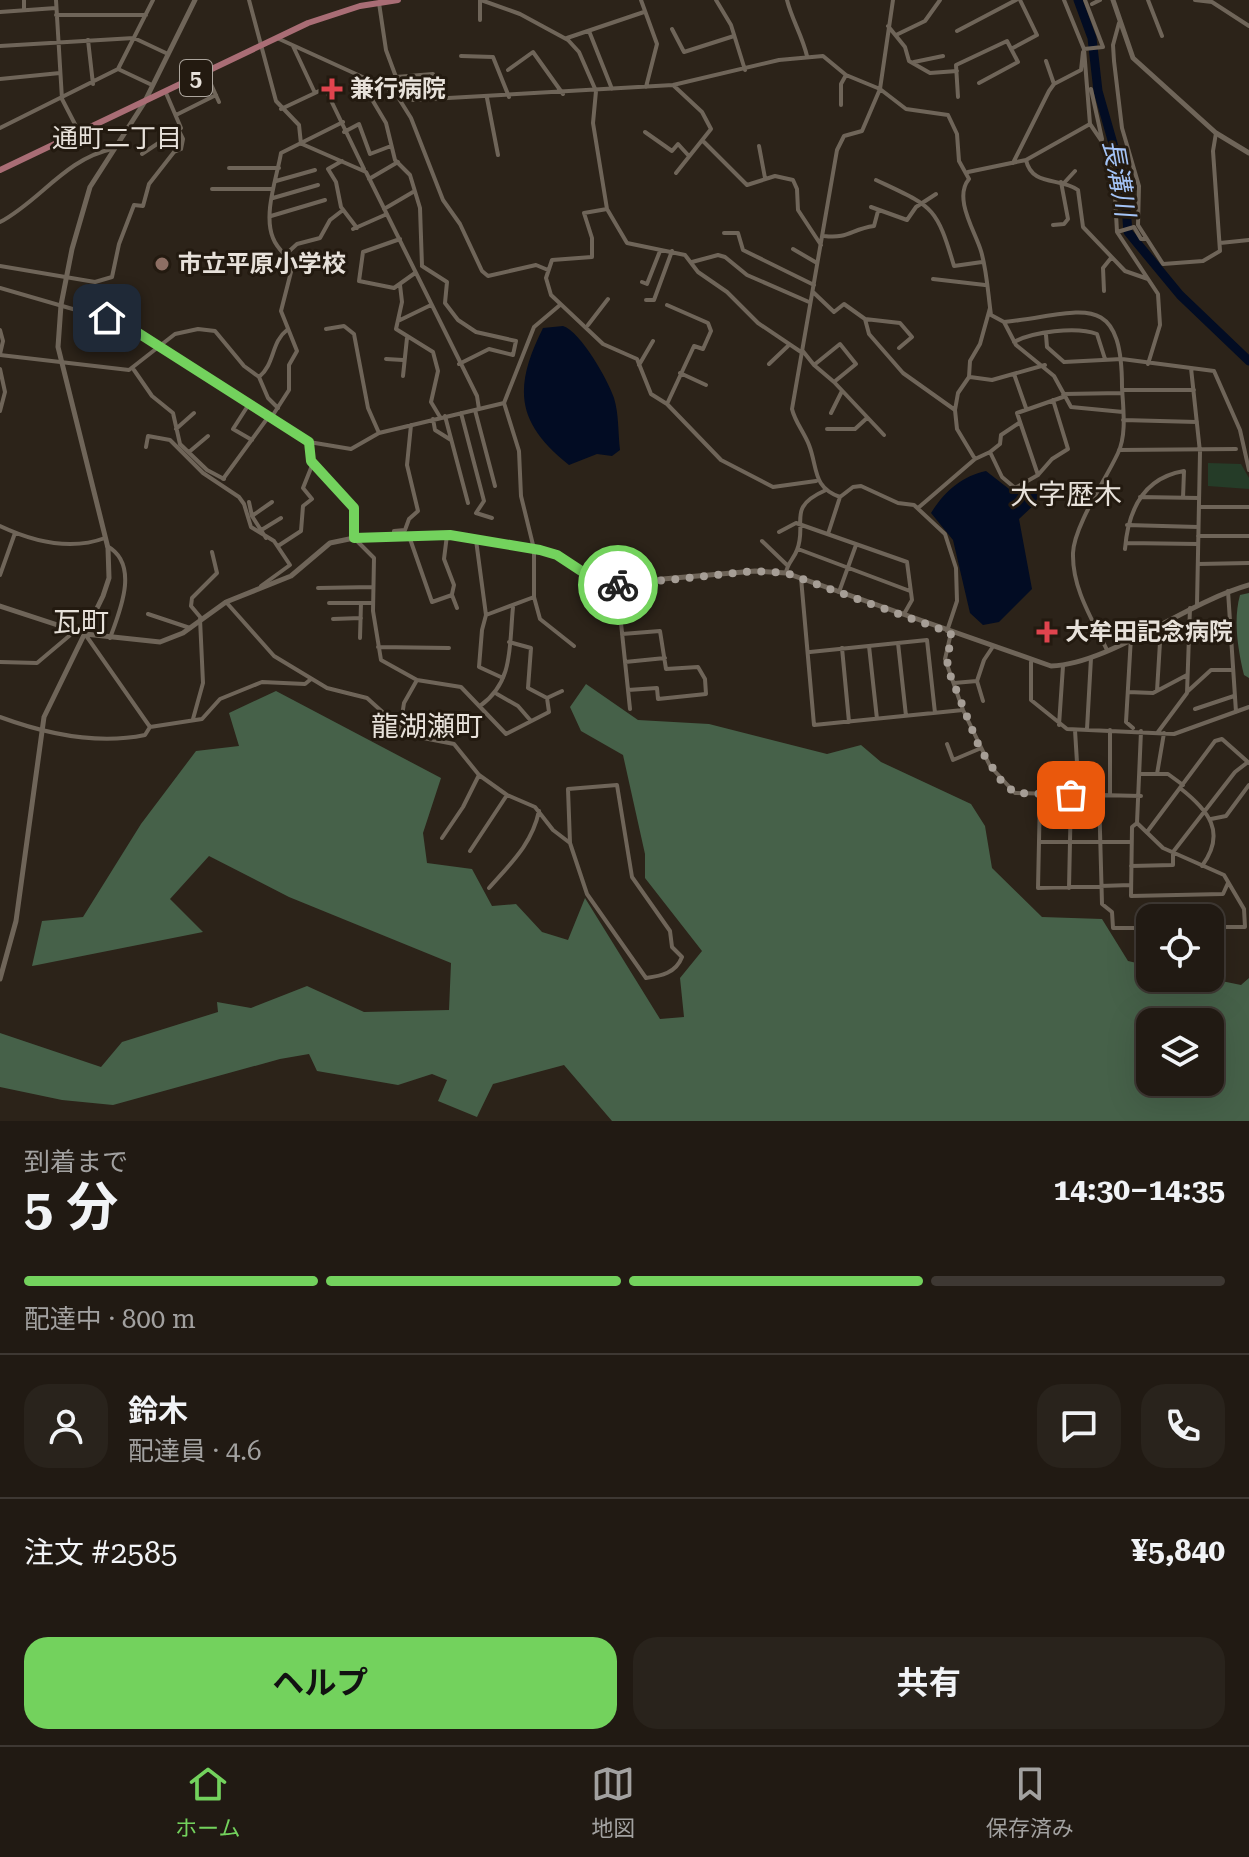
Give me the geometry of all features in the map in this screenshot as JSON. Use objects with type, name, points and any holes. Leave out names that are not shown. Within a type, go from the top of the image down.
[{"type":"main road","name":"5","points":[[0,170],[336,12],[398,0]]},
{"type":"street","points":[[24,0],[24,10]]},
{"type":"street","points":[[56,0],[62,99],[80,134]]},
{"type":"street","points":[[0,128],[118,69],[153,0]]},
{"type":"street","points":[[0,979],[16,921],[41,730],[48,706],[107,586],[107,546],[57,338],[66,277],[87,195],[112,149],[144,103],[195,0]]},
{"type":"street","points":[[249,0],[259,47],[281,109],[299,125],[301,144]]},
{"type":"street","points":[[480,20],[480,0],[520,14],[565,39],[579,52],[596,91],[592,108],[596,156],[605,178],[607,209],[627,243],[672,251],[692,262],[698,272],[727,292],[758,323],[802,351],[884,435]]},
{"type":"street","points":[[641,0],[657,44],[646,87]]},
{"type":"street","points":[[716,0],[734,36],[745,70]]},
{"type":"street","points":[[789,0],[791,17],[801,27],[807,56]]},
{"type":"street","points":[[840,497],[816,481],[810,446],[792,409],[809,302],[824,236],[824,212],[839,142],[844,136],[862,131],[880,89],[893,0]]},
{"type":"street","points":[[896,35],[925,21],[940,0]]},
{"type":"street","points":[[957,31],[1006,2],[1018,0],[1037,35],[1011,49]]},
{"type":"street","points":[[1064,0],[1084,49],[1103,143],[1114,177],[1119,232],[1158,294],[1160,325],[1148,364]]},
{"type":"street","points":[[1084,49],[1103,47],[1085,0]]},
{"type":"street","points":[[1092,4],[1100,0]]},
{"type":"street","points":[[1113,0],[1133,58],[1216,133],[1249,153]]},
{"type":"street","points":[[1148,0],[1162,36]]},
{"type":"street","points":[[1195,0],[1212,2],[1249,26]]},
{"type":"street","points":[[379,2],[386,50],[396,77],[396,94],[411,118],[443,200],[460,224],[482,271],[488,276],[536,265],[548,270]]},
{"type":"street","points":[[0,12],[56,8]]},
{"type":"street","points":[[565,39],[644,12]]},
{"type":"street","points":[[56,15],[146,15]]},
{"type":"street","points":[[1119,23],[1113,45],[1122,128],[1137,172],[1138,225],[1163,264],[1212,259],[1220,251],[1213,151],[1216,133]]},
{"type":"street","points":[[888,26],[913,63],[930,73],[957,71]]},
{"type":"street","points":[[672,29],[684,52],[734,36]]},
{"type":"street","points":[[589,31],[612,89]]},
{"type":"street","points":[[0,46],[134,38],[168,54]]},
{"type":"street","points":[[277,38],[413,100],[563,94],[673,85],[807,56],[823,56],[846,75],[880,89],[906,109],[948,115],[957,134],[959,161],[967,172],[964,201],[982,262],[991,315],[1004,322],[1014,342],[1045,365],[1071,407],[1123,412]]},
{"type":"street","points":[[88,40],[93,84]]},
{"type":"street","points":[[958,97],[956,65],[1007,41],[1018,62],[979,83]]},
{"type":"street","points":[[292,46],[315,93]]},
{"type":"street","points":[[1013,163],[1054,84],[1081,70],[1084,49]]},
{"type":"street","points":[[508,70],[533,52],[563,94]]},
{"type":"street","points":[[461,56],[493,57],[509,97]]},
{"type":"street","points":[[913,63],[943,56]]},
{"type":"street","points":[[1046,61],[1054,84]]},
{"type":"street","points":[[118,69],[152,86]]},
{"type":"street","points":[[1088,71],[1090,124],[1103,143]]},
{"type":"street","points":[[0,79],[60,73]]},
{"type":"street","points":[[206,73],[219,102]]},
{"type":"street","points":[[396,77],[433,74]]},
{"type":"street","points":[[841,105],[841,84],[846,75]]},
{"type":"street","points":[[358,76],[386,123],[398,162],[408,171],[420,208],[422,266]]},
{"type":"street","points":[[673,85],[709,123],[711,133],[676,173]]},
{"type":"street","points":[[281,109],[325,88],[343,122],[344,132],[477,396],[477,410],[495,486]]},
{"type":"street","points":[[0,266],[95,282],[112,277],[121,235],[134,205],[143,206],[156,172],[181,149],[183,139],[166,93]]},
{"type":"street","points":[[176,115],[216,95]]},
{"type":"street","points":[[487,98],[498,155]]},
{"type":"street","points":[[222,481],[289,390],[289,365],[297,351],[281,311],[294,270],[274,241],[271,216],[284,150],[343,122]]},
{"type":"street","points":[[344,132],[359,124],[370,154],[391,146]]},
{"type":"street","points":[[967,172],[1026,160],[1090,124]]},
{"type":"street","points":[[142,154],[179,131]]},
{"type":"street","points":[[645,132],[672,151],[678,144],[689,156]]},
{"type":"street","points":[[704,142],[747,185],[785,177],[796,183],[798,210],[821,245]]},
{"type":"street","points":[[301,144],[366,172]]},
{"type":"street","points":[[759,146],[766,179]]},
{"type":"street","points":[[0,222],[41,193],[69,167],[112,149]]},
{"type":"street","points":[[1026,160],[1029,170],[1039,178],[1062,182],[1078,190],[1083,227],[1131,275],[1148,279]]},
{"type":"street","points":[[342,161],[328,169],[343,210],[355,228],[386,212],[414,192]]},
{"type":"street","points":[[369,179],[398,162]]},
{"type":"street","points":[[229,168],[279,168]]},
{"type":"street","points":[[276,181],[315,170]]},
{"type":"street","points":[[1062,182],[1075,171]]},
{"type":"street","points":[[876,180],[924,203],[943,226],[954,266],[982,262]]},
{"type":"street","points":[[1053,225],[1064,224],[1068,219],[1062,182]]},
{"type":"street","points":[[273,198],[318,185]]},
{"type":"street","points":[[212,189],[275,189]]},
{"type":"street","points":[[871,207],[907,220],[936,194]]},
{"type":"street","points":[[271,216],[325,200]]},
{"type":"street","points":[[607,209],[584,213],[592,238],[592,257],[552,260],[548,270],[548,290],[603,344],[631,356],[639,365],[651,394],[667,404],[721,460],[767,486],[816,481]]},
{"type":"street","points":[[285,255],[297,244],[320,238],[330,220],[343,210]]},
{"type":"street","points":[[824,236],[842,239],[862,227],[874,226],[878,211]]},
{"type":"street","points":[[1119,232],[1134,227],[1141,239],[1147,239]]},
{"type":"street","points":[[724,233],[738,233],[743,250],[814,285]]},
{"type":"street","points":[[400,239],[363,252],[359,281],[394,288],[422,266]]},
{"type":"street","points":[[1220,243],[1249,240]]},
{"type":"street","points":[[793,249],[817,263]]},
{"type":"street","points":[[642,282],[647,284],[660,251]]},
{"type":"street","points":[[646,300],[654,300],[659,293],[672,251]]},
{"type":"street","points":[[692,262],[718,255],[725,257],[747,275],[809,302]]},
{"type":"street","points":[[1104,291],[1103,268],[1111,257]]},
{"type":"street","points":[[422,266],[447,282],[445,303],[458,320],[476,332],[516,341],[513,355],[489,349],[459,364]]},
{"type":"street","points":[[933,279],[985,285]]},
{"type":"street","points":[[400,285],[402,302],[396,329],[433,352],[438,371],[431,402],[442,416],[451,440],[468,503]]},
{"type":"street","points":[[0,288],[121,323],[309,442],[351,449],[379,433],[504,403]]},
{"type":"street","points":[[813,292],[834,312],[844,304],[865,319],[900,323],[912,337],[899,348]]},
{"type":"street","points":[[587,326],[608,299]]},
{"type":"street","points":[[398,321],[431,305]]},
{"type":"street","points":[[560,305],[534,327],[504,403],[519,451],[521,496],[534,549],[534,597],[540,619],[574,646]]},
{"type":"street","points":[[667,305],[711,326],[703,349],[694,346],[667,404]]},
{"type":"street","points":[[975,459],[957,429],[955,410],[958,393],[969,377],[970,361],[980,344],[990,307]]},
{"type":"street","points":[[1004,322],[1063,312],[1104,317],[1111,324],[1122,359],[1123,420],[1119,450],[1073,550],[1076,584],[1107,650]]},
{"type":"street","points":[[865,319],[869,334],[903,373],[955,410]]},
{"type":"street","points":[[326,329],[344,326],[354,334],[368,408],[379,433]]},
{"type":"street","points":[[0,330],[3,341],[0,354],[63,365],[134,370],[175,334],[198,329],[215,331],[244,366],[259,377],[268,398],[278,408]]},
{"type":"street","points":[[1014,342],[1025,335],[1046,335],[1076,329],[1097,334],[1106,360]]},
{"type":"street","points":[[259,377],[270,366],[279,336],[287,330]]},
{"type":"street","points":[[1046,335],[1047,347],[1064,362],[1122,359],[1205,368],[1218,377],[1240,430],[1249,470]]},
{"type":"street","points":[[403,376],[407,338]]},
{"type":"street","points":[[639,365],[653,341]]},
{"type":"street","points":[[814,365],[840,344],[856,364],[834,382]]},
{"type":"street","points":[[769,364],[789,345]]},
{"type":"street","points":[[386,359],[403,360]]},
{"type":"street","points":[[969,377],[992,380],[1045,365]]},
{"type":"street","points":[[1191,368],[1200,452],[1197,605]]},
{"type":"street","points":[[0,369],[5,392],[0,411]]},
{"type":"street","points":[[134,370],[156,400],[173,413],[180,444],[244,504],[251,527],[278,546],[290,565],[258,590]]},
{"type":"street","points":[[680,373],[706,385]]},
{"type":"street","points":[[1014,374],[1026,408]]},
{"type":"street","points":[[1038,475],[1017,413],[1026,408],[1063,395],[1194,390]]},
{"type":"street","points":[[831,413],[842,391]]},
{"type":"street","points":[[990,452],[1002,477],[1015,488],[1038,475],[1052,459],[1068,449],[1053,400]]},
{"type":"street","points":[[249,404],[233,429],[252,440]]},
{"type":"street","points":[[176,429],[194,413]]},
{"type":"street","points":[[461,413],[484,501],[476,513],[492,518]]},
{"type":"street","points":[[827,429],[855,429],[867,418]]},
{"type":"street","points":[[433,419],[435,430],[451,440]]},
{"type":"street","points":[[1123,420],[1197,422]]},
{"type":"street","points":[[918,508],[975,459],[1000,444],[1001,435],[1019,423]]},
{"type":"street","points":[[394,536],[394,531],[405,530],[409,519],[418,511],[407,465],[411,425]]},
{"type":"street","points":[[146,447],[148,436],[170,440],[203,473],[222,481]]},
{"type":"street","points":[[189,452],[208,436]]},
{"type":"street","points":[[309,442],[313,463],[354,508],[354,538],[374,558],[373,603],[381,660],[417,680],[461,687],[506,734],[549,712],[547,698]]},
{"type":"street","points":[[1119,450],[1200,452],[1236,449]]},
{"type":"street","points":[[278,546],[301,531],[303,506],[312,499],[303,488],[313,463]]},
{"type":"street","points":[[1125,549],[1127,525],[1140,497],[1148,488],[1184,471],[1183,498]]},
{"type":"street","points":[[828,534],[840,497],[853,487],[861,486],[918,508],[945,534],[955,561],[957,601],[945,659],[980,749],[1002,782],[1015,793],[1141,796]]},
{"type":"street","points":[[786,573],[787,565],[798,549],[799,524],[808,499],[826,490]]},
{"type":"street","points":[[1140,497],[1199,498]]},
{"type":"street","points":[[249,502],[252,516],[266,538]]},
{"type":"street","points":[[252,516],[272,502]]},
{"type":"street","points":[[1199,507],[1249,507]]},
{"type":"street","points":[[262,530],[281,518]]},
{"type":"street","points":[[779,532],[790,523],[799,524],[907,562],[911,606],[903,616]]},
{"type":"street","points":[[1127,525],[1198,527]]},
{"type":"street","points":[[0,526],[15,533],[73,547],[105,538]]},
{"type":"street","points":[[0,575],[15,533]]},
{"type":"street","points":[[447,535],[444,559],[454,585],[452,595],[457,608]]},
{"type":"street","points":[[0,606],[85,634],[160,642],[190,628],[226,602],[291,576],[330,543],[354,538],[447,535],[557,555],[595,580],[617,585],[755,571],[786,573],[1031,662],[1063,666],[1091,658],[1190,608],[1249,585]]},
{"type":"street","points":[[409,536],[432,602],[452,595]]},
{"type":"street","points":[[1198,536],[1249,536]]},
{"type":"street","points":[[476,540],[486,615],[479,667],[503,678]]},
{"type":"street","points":[[762,541],[787,565]]},
{"type":"street","points":[[1126,543],[1198,544]]},
{"type":"street","points":[[839,592],[856,545]]},
{"type":"street","points":[[107,546],[120,557],[124,576],[124,606],[110,639]]},
{"type":"street","points":[[798,549],[910,591]]},
{"type":"street","points":[[193,719],[203,683],[201,618],[191,606],[192,598],[217,573],[212,552]]},
{"type":"street","points":[[1198,564],[1249,563]]},
{"type":"street","points":[[801,578],[810,652],[814,725],[963,710]]},
{"type":"street","points":[[617,585],[630,709]]},
{"type":"street","points":[[318,588],[373,587]]},
{"type":"street","points":[[1228,591],[1236,712]]},
{"type":"street","points":[[486,615],[534,597]]},
{"type":"street","points":[[226,602],[268,650],[311,679],[327,688],[358,693],[400,729],[428,741],[454,744],[479,775],[507,795],[539,811],[553,830],[570,843],[587,894],[646,978],[667,975],[682,960],[681,953],[672,947],[670,931],[632,877],[617,785],[568,789],[570,843]]},
{"type":"street","points":[[329,603],[373,603]]},
{"type":"street","points":[[360,638],[361,603]]},
{"type":"street","points":[[479,706],[497,694],[503,678],[513,607]]},
{"type":"street","points":[[1187,693],[1190,608]]},
{"type":"street","points":[[148,614],[190,628]]},
{"type":"street","points":[[333,619],[361,618]]},
{"type":"street","points":[[1157,691],[1161,622]]},
{"type":"street","points":[[0,662],[37,663],[75,631]]},
{"type":"street","points":[[622,634],[660,631],[666,669],[698,667],[705,679],[706,694],[658,699],[657,688],[628,690]]},
{"type":"street","points":[[85,634],[150,727]]},
{"type":"street","points":[[1131,637],[1126,722],[1135,730]]},
{"type":"street","points":[[810,652],[927,640],[935,713]]},
{"type":"street","points":[[509,642],[531,648],[528,688],[547,698]]},
{"type":"street","points":[[898,643],[906,716]]},
{"type":"street","points":[[869,646],[877,719]]},
{"type":"street","points":[[378,647],[449,648]]},
{"type":"street","points":[[842,648],[849,722]]},
{"type":"street","points":[[983,701],[977,681],[992,648]]},
{"type":"street","points":[[625,662],[665,658]]},
{"type":"street","points":[[1087,729],[1091,658]]},
{"type":"street","points":[[1031,662],[1031,700],[1059,725],[1075,730],[1135,730],[1174,734],[1249,707]]},
{"type":"street","points":[[1059,725],[1063,666]]},
{"type":"street","points":[[1157,774],[1161,732],[1187,693],[1211,670],[1232,670]]},
{"type":"street","points":[[1128,692],[1157,691],[1187,675]]},
{"type":"street","points":[[0,717],[41,730],[122,741],[145,735],[150,727],[202,719],[220,699],[262,682],[305,684],[311,679]]},
{"type":"street","points":[[400,729],[404,703],[417,680]]},
{"type":"street","points":[[954,683],[977,681]]},
{"type":"street","points":[[547,698],[562,691]]},
{"type":"street","points":[[497,694],[518,706],[531,721]]},
{"type":"street","points":[[1195,709],[1234,696]]},
{"type":"street","points":[[1075,730],[1079,795]]},
{"type":"street","points":[[1110,730],[1110,796]]},
{"type":"street","points":[[1141,731],[1141,796],[1137,823],[1132,827],[1131,896],[1223,894],[1228,883]]},
{"type":"street","points":[[1131,866],[1173,865],[1173,852],[1235,772],[1249,762],[1222,739],[1215,741],[1147,832]]},
{"type":"street","points":[[947,744],[953,760],[980,749]]},
{"type":"street","points":[[1141,774],[1168,774],[1206,808],[1213,851],[1202,866]]},
{"type":"street","points":[[442,838],[479,775]]},
{"type":"street","points":[[1210,820],[1226,816],[1249,785]]},
{"type":"street","points":[[470,851],[507,795]]},
{"type":"street","points":[[1040,795],[1038,888],[1131,885]]},
{"type":"street","points":[[1069,888],[1071,795]]},
{"type":"street","points":[[1099,795],[1102,904],[1112,912],[1113,928],[1136,928]]},
{"type":"street","points":[[489,888],[521,854],[533,833],[539,811]]},
{"type":"street","points":[[1137,823],[1173,852],[1224,875],[1244,909],[1245,927],[1224,927]]},
{"type":"street","points":[[1039,842],[1131,842]]},
{"type":"green space","points":[[1208,463],[1241,464],[1249,478],[1249,489],[1208,486]]},
{"type":"green space","points":[[1249,593],[1249,678],[1244,675],[1237,625],[1240,595]]},
{"type":"green space","points":[[586,684],[638,720],[709,724],[827,754],[861,745],[881,762],[971,804],[985,826],[992,868],[1042,917],[1102,919],[1128,961],[1136,963],[1136,992],[1224,992],[1224,982],[1241,985],[1249,978],[1249,1121],[612,1121],[564,1065],[493,1084],[477,1117],[438,1101],[447,1080],[432,1074],[398,1085],[317,1071],[309,1054],[280,1059],[113,1105],[62,1100],[0,1087],[0,1033],[101,1067],[122,1042],[218,1012],[217,1002],[251,1008],[307,986],[364,1012],[449,1010],[451,963],[289,897],[209,856],[170,899],[203,932],[32,966],[42,921],[83,917],[141,824],[196,751],[239,746],[229,713],[276,691],[441,778],[423,833],[427,863],[472,869],[492,906],[516,904],[542,932],[568,940],[585,898],[660,1019],[684,1017],[680,978],[702,951],[645,878],[645,854],[623,755],[581,731],[570,707]]},
{"type":"water","points":[[563,326],[578,337],[611,390],[617,410],[620,450],[612,456],[597,454],[569,465],[538,434],[525,403],[524,387],[533,349],[543,328]]},
{"type":"water","points":[[986,471],[1013,492],[1034,489],[1038,493],[1036,503],[1019,519],[1032,589],[999,622],[983,625],[970,613],[953,540],[931,513],[954,486]]},
{"type":"waterway","name":"長溝川","points":[[1078,0],[1092,38],[1098,91],[1124,182],[1128,232],[1180,295],[1249,361]]},
{"type":"way so far","points":[[618,585],[755,571],[786,573],[951,633],[946,649],[947,667],[963,710],[990,766],[1015,793],[1071,795]]},
{"type":"place","name":"兼行病院","points":[[332,89]]},
{"type":"place","name":"市立平原小学校","points":[[162,264]]},
{"type":"place","name":"大牟田記念病院","points":[[1047,632]]},
{"type":"district","name":"通町二丁目","points":[[117,138]]},
{"type":"district","name":"大字歴木","points":[[1066,494]]},
{"type":"district","name":"瓦町","points":[[81,622]]},
{"type":"district","name":"龍湖瀬町","points":[[427,726]]},
{"type":"route","points":[[107,318],[132,329],[309,442],[311,461],[354,508],[354,538],[450,535],[505,547],[540,550],[557,555],[595,580],[618,585]]}]
